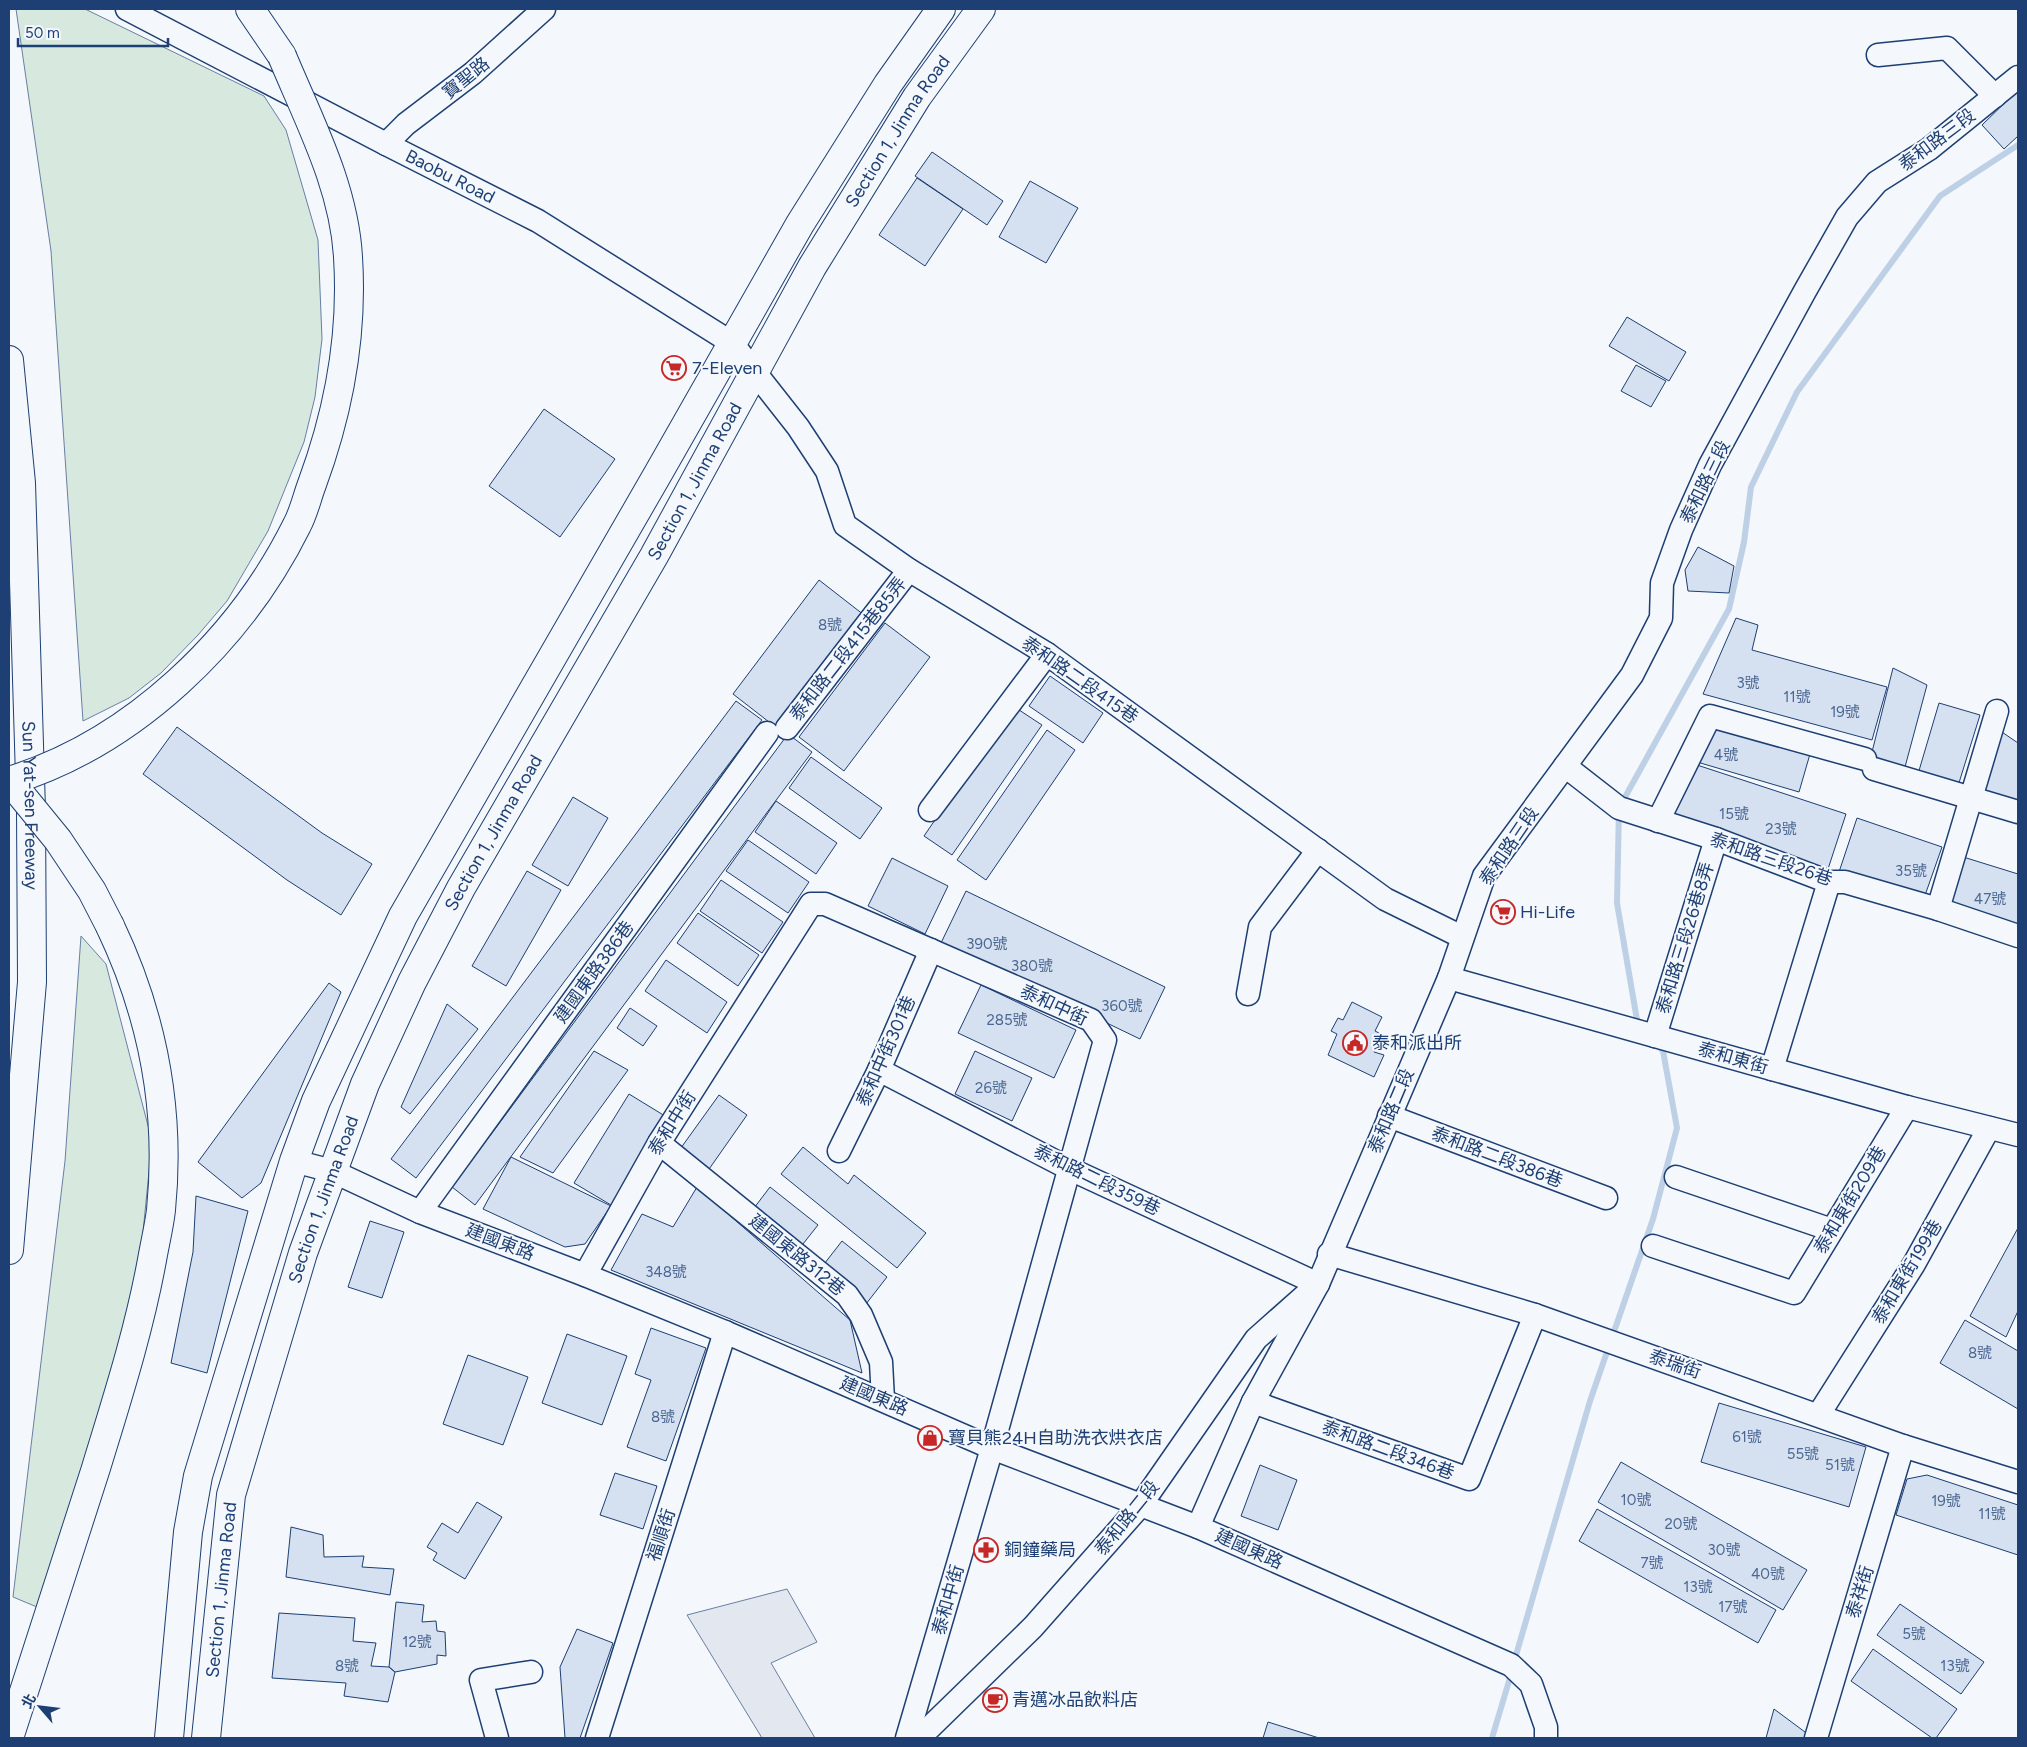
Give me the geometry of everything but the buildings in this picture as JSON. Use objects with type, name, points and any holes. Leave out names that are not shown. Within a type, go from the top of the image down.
[{"type":"main road","points":[[9,1738],[123,1381],[145,1294],[161,1210],[163,1146],[159,1087],[153,1049],[144,1009],[126,960],[87,884],[58,840],[9,781],[70,756],[129,722],[174,685],[215,647],[259,590],[298,524],[326,446],[342,383],[349,319],[348,256],[335,181],[282,56],[250,9]]},
{"type":"main road","name":"Section 1, Jinma Road","points":[[169,1738],[188,1532],[198,1476],[294,1161],[320,1092],[403,916],[835,165],[888,84],[941,9]]},
{"type":"main road","name":"Section 1, Jinma Road","points":[[206,1738],[230,1495],[303,1253],[365,1084],[412,982],[448,914],[574,691],[654,556],[812,267],[917,97],[981,9]]},
{"type":"main road","name":"Sun Yat-sen Freeway","points":[[9,360],[22,483],[31,810],[32,982],[9,1250]]},
{"type":"street","name":"Baobu Road","points":[[127,9],[538,221],[732,343],[753,372]]},
{"type":"street","name":"寶聖路","points":[[386,144],[406,124],[473,74],[544,9]]},
{"type":"street","points":[[1878,55],[1947,48],[1995,96]]},
{"type":"street","name":"泰和路三段","points":[[1462,937],[1484,876],[1632,675],[1661,618],[1662,583],[1681,530],[1710,465],[1847,217],[1877,182],[1929,149],[2018,76]]},
{"type":"street","name":"泰和路二段415巷","points":[[753,372],[798,427],[827,472],[845,525],[909,570],[1047,654],[1385,899],[1462,937]]},
{"type":"street","name":"泰和路二段415巷85弄","points":[[777,730],[909,570]]},
{"type":"street","points":[[930,810],[1047,654]]},
{"type":"street","points":[[1938,909],[1997,711]]},
{"type":"street","points":[[1658,821],[1710,716],[1870,764],[2018,812]]},
{"type":"street","name":"建國東路386巷","points":[[420,1212],[777,730]]},
{"type":"street","name":"泰和路三段26巷","points":[[1565,766],[1618,808],[1716,839],[1829,882],[1845,882],[1938,909],[2018,936]]},
{"type":"street","name":"泰和路三段26巷8弄","points":[[1646,1034],[1716,839]]},
{"type":"street","points":[[1248,994],[1260,927],[1318,850]]},
{"type":"street","points":[[1772,1069],[1829,882]]},
{"type":"street","name":"泰和中街","points":[[584,1274],[658,1143],[811,904],[825,904],[1091,1020],[1105,1040],[992,1448],[907,1738]]},
{"type":"street","name":"泰和路二段","points":[[1198,1527],[1253,1402],[1318,1284],[1329,1254],[1449,978],[1462,937]]},
{"type":"street","name":"泰和中街301巷","points":[[840,1150],[879,1070],[931,950]]},
{"type":"street","name":"泰和東街","points":[[1449,978],[1906,1107],[2018,1135]]},
{"type":"street","name":"泰和路二段359巷","points":[[879,1070],[1070,1168],[1318,1284]]},
{"type":"street","name":"泰和東街209巷","points":[[1653,1246],[1794,1293],[1906,1107]]},
{"type":"street","name":"泰和路二段386巷","points":[[1389,1116],[1606,1198]]},
{"type":"street","name":"泰和東街199巷","points":[[1819,1414],[1914,1264],[1989,1128]]},
{"type":"street","name":"建國東路312巷","points":[[658,1143],[847,1295],[861,1315],[881,1362],[883,1400]]},
{"type":"street","name":"建國東路","points":[[294,1161],[332,1171],[420,1212],[584,1274],[725,1332],[992,1448],[1198,1527],[1516,1669],[1531,1684],[1546,1727],[1546,1738]]},
{"type":"street","points":[[1676,1177],[1832,1230]]},
{"type":"street","name":"泰瑞街","points":[[1329,1254],[1535,1315],[1819,1414],[1903,1446],[2018,1482]]},
{"type":"street","name":"泰和路二段","points":[[920,1738],[1033,1627],[1140,1506],[1256,1339],[1318,1284]]},
{"type":"street","name":"泰和路二段346巷","points":[[1253,1402],[1469,1479],[1535,1315]]},
{"type":"street","name":"福順街","points":[[597,1738],[725,1332]]},
{"type":"street","name":"泰祥街","points":[[1816,1738],[1903,1446]]},
{"type":"street","points":[[497,1738],[482,1680],[531,1672]]},
{"type":"shaded area","points":[[16,9],[85,9],[264,96],[286,130],[318,240],[322,339],[315,397],[304,442],[268,531],[227,601],[198,635],[161,673],[129,698],[83,721],[51,251]]},
{"type":"shaded area","points":[[81,936],[106,964],[152,1141],[138,1283],[49,1612],[13,1597],[65,1161]]},
{"type":"shaded area","points":[[787,1589],[817,1642],[771,1663],[815,1738],[762,1738],[687,1615]]},
{"type":"waterway","points":[[1641,1025],[1637,1020],[1617,903],[1619,808],[1729,609],[1744,542],[1751,487],[1797,392],[1940,196],[2018,145]]},
{"type":"waterway","points":[[1514,1662],[1590,1401],[1653,1219],[1677,1128],[1663,1051],[1657,1044]]},
{"type":"waterway","points":[[1492,1738],[1512,1671]]},
{"type":"place","name":"7-Eleven","points":[[674,368]]},
{"type":"place","name":"Hi-Life","points":[[1503,912]]},
{"type":"place","name":"泰和派出所","points":[[1355,1043]]},
{"type":"place","name":"寶貝熊24H自助洗衣烘衣店","points":[[930,1438]]},
{"type":"place","name":"銅鐘藥局","points":[[986,1550]]},
{"type":"place","name":"青邁冰品飲料店","points":[[995,1700]]}]
